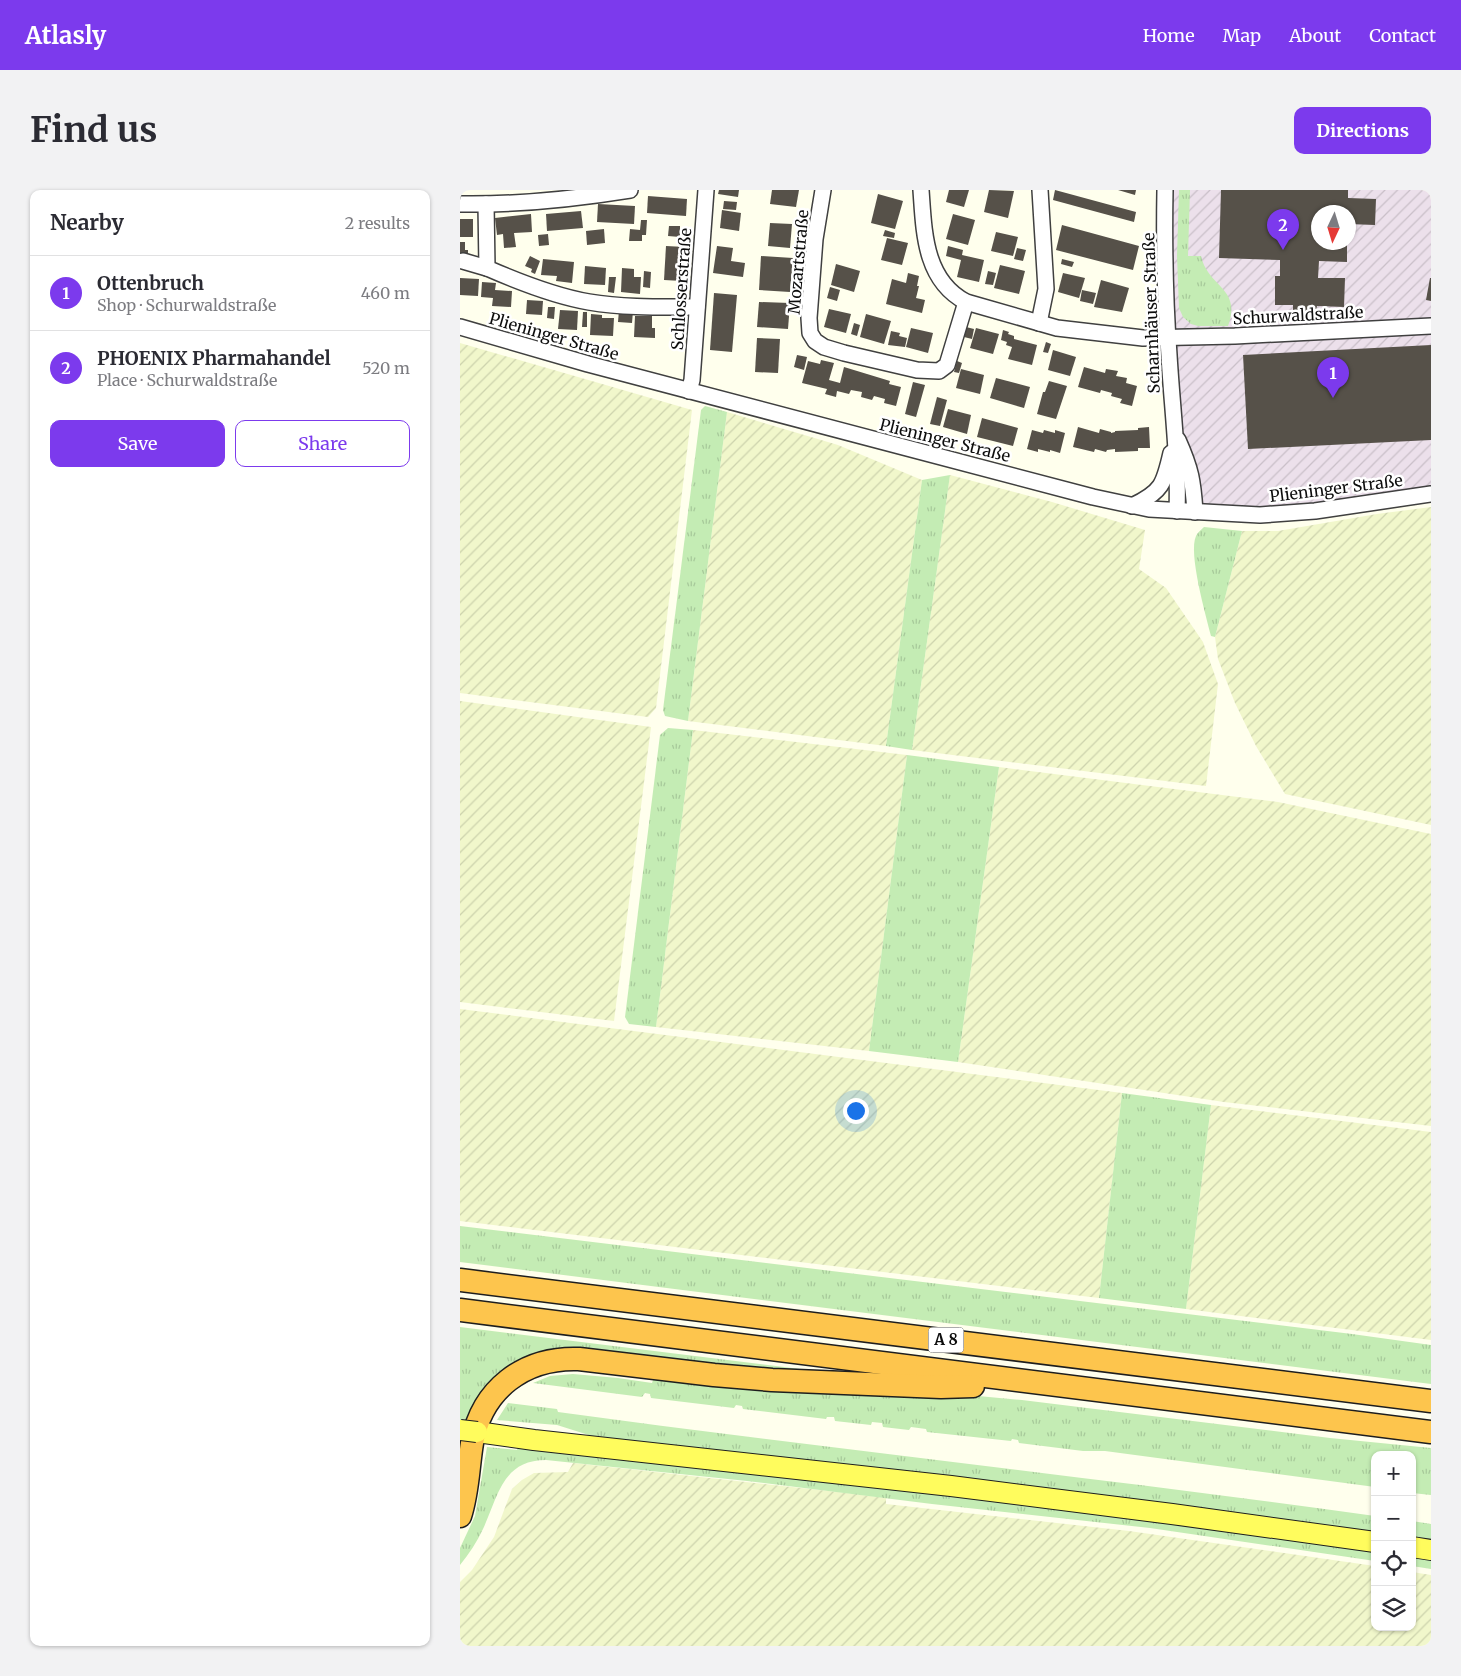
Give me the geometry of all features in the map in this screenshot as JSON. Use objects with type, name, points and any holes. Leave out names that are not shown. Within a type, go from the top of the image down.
[{"type":"highway","name":"A 8","points":[[460,1280],[1431,1401]]},
{"type":"highway","name":"A 8","points":[[460,1310],[1431,1432]]},
{"type":"highway","points":[[460,1516],[465,1500],[474,1436],[484,1409],[492,1395],[512,1377],[534,1365],[552,1360],[579,1359],[714,1375],[812,1382],[947,1387],[1054,1385]]},
{"type":"main road","points":[[460,1430],[534,1440],[951,1486],[1371,1541]]},
{"type":"main road","points":[[1416,1548],[1431,1550]]},
{"type":"street","points":[[460,204],[564,199],[630,190]]},
{"type":"street","name":"Schlosserstraße","points":[[689,391],[692,380],[706,190]]},
{"type":"street","name":"Mozartstraße","points":[[823,190],[815,238],[809,318],[810,333],[816,342],[824,347],[883,362],[917,370],[939,371],[948,365],[966,302]]},
{"type":"street","name":"Schurwaldstraße","points":[[921,190],[928,252],[942,284],[956,297],[966,302],[1039,323],[1058,328],[1143,338],[1431,326]]},
{"type":"street","points":[[1039,323],[1046,289],[1040,190]]},
{"type":"street","name":"Scharnhäuser Straße","points":[[1165,190],[1164,248],[1167,338],[1178,484],[1177,511]]},
{"type":"street","points":[[486,204],[487,268]]},
{"type":"street","points":[[464,261],[487,268],[517,281],[589,302],[641,307],[697,307]]},
{"type":"street","name":"Plieninger Straße","points":[[460,327],[689,391],[1093,498],[1132,506],[1195,512],[1280,514],[1431,494]]},
{"type":"street","name":"Scharnhäuser Straße","points":[[1132,506],[1153,495],[1162,484],[1167,472],[1175,434]]},
{"type":"street","name":"Scharnhäuser Straße","points":[[1175,434],[1189,463],[1195,512]]},
{"type":"shaded area","points":[[1165,190],[1431,190],[1431,494],[1315,511],[1177,511]]},
{"type":"green space","points":[[1179,190],[1190,190],[1188,256],[1201,256],[1210,275],[1227,295],[1231,303],[1228,326],[1198,326],[1191,324],[1183,317],[1179,308],[1177,256]]},
{"type":"green space","points":[[460,343],[692,410],[656,708],[648,717],[460,693]]},
{"type":"green space","points":[[705,406],[727,412],[688,721],[665,716],[663,710],[701,410]]},
{"type":"green space","points":[[727,412],[838,445],[922,480],[886,746],[688,721]]},
{"type":"green space","points":[[950,475],[1052,502],[1145,530],[1139,569],[1166,588],[1203,642],[1218,684],[1206,786],[912,750]]},
{"type":"green space","points":[[950,475],[912,750],[886,746],[922,480]]},
{"type":"green space","points":[[1431,507],[1431,825],[1285,794],[1256,746],[1235,703],[1218,659],[1215,637],[1242,531],[1278,531]]},
{"type":"green space","points":[[1204,527],[1242,531],[1215,637],[1211,636],[1205,614],[1194,556],[1196,536]]},
{"type":"green space","points":[[460,701],[651,727],[614,1021],[460,1002]]},
{"type":"green space","points":[[668,728],[693,730],[656,1027],[629,1024],[625,1017],[660,735]]},
{"type":"green space","points":[[693,730],[907,755],[869,1051],[656,1027]]},
{"type":"green space","points":[[907,755],[999,767],[958,1062],[869,1051]]},
{"type":"green space","points":[[999,767],[1278,802],[1431,834],[1431,1126],[1224,1102],[958,1062]]},
{"type":"green space","points":[[460,1009],[1122,1093],[1099,1298],[460,1221]]},
{"type":"green space","points":[[1122,1093],[1211,1105],[1186,1309],[1099,1298]]},
{"type":"green space","points":[[1211,1105],[1431,1132],[1431,1340],[1186,1309]]},
{"type":"green space","points":[[460,1226],[1431,1345],[1431,1384],[460,1262]]},
{"type":"green space","points":[[460,1327],[808,1370],[807,1374],[587,1351],[504,1374],[460,1492]]},
{"type":"green space","points":[[573,1374],[652,1383],[655,1374],[957,1394],[1431,1448],[1431,1495],[1416,1493],[1416,1451],[1371,1451],[1371,1486],[1105,1451],[1083,1451],[1019,1443],[1018,1440],[1012,1439],[1011,1441],[927,1432],[926,1429],[911,1427],[909,1430],[883,1427],[882,1423],[872,1422],[871,1425],[835,1421],[834,1417],[827,1417],[826,1419],[743,1409],[742,1406],[736,1405],[734,1408],[651,1398],[650,1394],[645,1393],[642,1397],[533,1383],[550,1376]]},
{"type":"green space","points":[[508,1403],[557,1409],[558,1412],[660,1426],[1371,1515],[1371,1533],[595,1437],[557,1425],[497,1420]]},
{"type":"green space","points":[[487,1447],[517,1450],[518,1447],[841,1481],[1371,1548],[1371,1560],[1150,1528],[747,1481],[546,1460],[520,1466],[511,1473],[498,1493],[478,1539],[460,1565],[460,1548],[475,1516]]},
{"type":"green space","points":[[573,1463],[838,1492],[886,1498],[886,1504],[1129,1531],[1371,1565],[1371,1631],[1416,1631],[1416,1573],[1431,1575],[1431,1646],[460,1646],[460,1582],[472,1570],[494,1537],[512,1489],[534,1473],[568,1472]]},
{"type":"green space","points":[[1416,1522],[1431,1524],[1431,1541],[1416,1539]]},
{"type":"green space","points":[[1416,1555],[1431,1557],[1431,1569],[1416,1567]]},
{"type":"building","points":[[719,190],[739,190],[738,197],[718,194]]},
{"type":"building","points":[[772,190],[799,190],[796,207],[770,204]]},
{"type":"building","points":[[949,190],[969,190],[964,207],[946,202]]},
{"type":"building","points":[[989,190],[1014,191],[1008,218],[984,212]]},
{"type":"building","points":[[1055,190],[1136,212],[1134,222],[1053,200]]},
{"type":"building","points":[[1118,190],[1136,190],[1135,195]]},
{"type":"building","points":[[1221,190],[1348,190],[1348,198],[1376,199],[1375,225],[1356,224],[1356,205],[1311,205],[1311,250],[1347,250],[1347,262],[1319,261],[1318,278],[1345,278],[1344,307],[1317,306],[1316,311],[1293,311],[1293,305],[1275,305],[1275,276],[1280,276],[1280,260],[1219,258]]},
{"type":"building","points":[[878,194],[903,201],[895,229],[871,223]]},
{"type":"building","points":[[648,196],[687,199],[686,216],[647,213]]},
{"type":"building","points":[[724,201],[737,202],[736,210],[723,209]]},
{"type":"building","points":[[598,204],[635,206],[634,224],[597,222]]},
{"type":"building","points":[[722,210],[741,213],[739,231],[720,228]]},
{"type":"building","points":[[581,211],[583,228],[547,231],[546,214]]},
{"type":"building","points":[[531,214],[532,232],[514,233],[516,247],[504,248],[503,234],[497,235],[495,218]]},
{"type":"building","points":[[953,214],[975,220],[968,245],[946,239]]},
{"type":"building","points":[[460,219],[473,219],[473,237],[460,237]]},
{"type":"building","points":[[641,220],[647,220],[646,235],[642,235],[642,241],[629,241],[630,229],[640,230]]},
{"type":"building","points":[[770,223],[792,224],[790,248],[768,246]]},
{"type":"building","points":[[1062,225],[1139,246],[1133,270],[1056,250]]},
{"type":"building","points":[[669,226],[680,226],[680,237],[668,236]]},
{"type":"building","points":[[604,229],[605,243],[587,245],[586,231]]},
{"type":"building","points":[[885,230],[895,233],[894,238],[883,236]]},
{"type":"building","points":[[996,232],[1018,237],[1013,256],[991,251]]},
{"type":"building","points":[[548,234],[549,245],[539,246],[538,235]]},
{"type":"building","points":[[887,238],[908,243],[902,265],[881,260]]},
{"type":"building","points":[[460,242],[465,242],[465,250],[468,250],[468,256],[460,255]]},
{"type":"building","points":[[666,246],[685,247],[682,281],[664,280]]},
{"type":"building","points":[[717,246],[733,248],[731,261],[745,263],[743,277],[713,273]]},
{"type":"building","points":[[948,246],[963,250],[962,255],[984,260],[979,282],[957,277],[961,260],[946,256]]},
{"type":"building","points":[[1017,248],[1026,250],[1023,261],[1014,259]]},
{"type":"building","points":[[530,256],[540,261],[535,274],[531,272],[532,269],[525,266]]},
{"type":"building","points":[[761,256],[793,258],[790,292],[759,290]]},
{"type":"building","points":[[543,259],[574,262],[572,283],[556,281],[557,276],[541,275]]},
{"type":"building","points":[[1062,259],[1074,262],[1072,267],[1061,264]]},
{"type":"building","points":[[836,264],[860,271],[854,292],[831,285]]},
{"type":"building","points":[[1000,265],[1025,271],[1019,294],[994,288]]},
{"type":"building","points":[[585,266],[606,268],[605,285],[584,284]]},
{"type":"building","points":[[622,268],[634,269],[634,277],[641,277],[640,294],[621,292]]},
{"type":"building","points":[[644,271],[651,272],[650,288],[643,287]]},
{"type":"building","points":[[988,271],[996,273],[993,285],[985,284]]},
{"type":"building","points":[[908,273],[919,276],[916,298],[925,300],[922,313],[886,304],[892,279],[906,283]]},
{"type":"building","points":[[1063,273],[1085,278],[1079,298],[1058,292]]},
{"type":"building","points":[[609,277],[616,277],[614,293],[608,292]]},
{"type":"building","points":[[460,278],[479,279],[478,296],[460,295]]},
{"type":"building","points":[[1431,278],[1431,301],[1426,300]]},
{"type":"building","points":[[1101,280],[1129,288],[1122,312],[1094,307]]},
{"type":"building","points":[[482,282],[496,283],[495,290],[512,291],[511,307],[492,306],[493,298],[481,297]]},
{"type":"building","points":[[830,287],[840,290],[837,301],[827,298]]},
{"type":"building","points":[[1082,290],[1096,293],[1093,304],[1080,301]]},
{"type":"building","points":[[714,293],[737,295],[732,352],[710,350]]},
{"type":"building","points":[[527,300],[543,301],[542,315],[526,314]]},
{"type":"building","points":[[759,302],[790,303],[788,329],[757,327]]},
{"type":"building","points":[[548,307],[555,307],[554,319],[547,318]]},
{"type":"building","points":[[829,309],[851,314],[846,333],[824,327]]},
{"type":"building","points":[[560,310],[578,311],[577,330],[558,329]]},
{"type":"building","points":[[619,310],[633,311],[632,323],[618,322]]},
{"type":"building","points":[[583,312],[587,312],[587,327],[582,327]]},
{"type":"building","points":[[591,314],[602,315],[602,318],[614,318],[613,336],[590,335]]},
{"type":"building","points":[[866,314],[891,321],[884,344],[860,337]]},
{"type":"building","points":[[635,316],[652,316],[652,328],[655,328],[655,338],[634,337]]},
{"type":"building","points":[[854,323],[860,325],[857,336],[851,334]]},
{"type":"building","points":[[966,327],[974,329],[972,339],[964,337]]},
{"type":"building","points":[[911,328],[933,333],[928,353],[906,347]]},
{"type":"building","points":[[976,328],[999,334],[993,354],[970,348]]},
{"type":"building","points":[[1003,330],[1014,336],[1014,339],[1037,345],[1032,365],[1008,359],[1012,347],[1006,345],[1007,342],[1001,340]]},
{"type":"building","points":[[891,331],[900,333],[899,336],[907,338],[905,347],[888,345]]},
{"type":"building","points":[[757,338],[780,339],[778,373],[755,372]]},
{"type":"building","points":[[1046,342],[1051,344],[1048,353],[1043,352]]},
{"type":"building","points":[[1431,345],[1431,440],[1248,449],[1243,355]]},
{"type":"building","points":[[1053,350],[1076,357],[1070,376],[1048,370]]},
{"type":"building","points":[[797,355],[807,357],[804,370],[794,367]]},
{"type":"building","points":[[821,360],[834,363],[829,380],[840,383],[844,367],[890,381],[889,384],[901,387],[896,406],[884,403],[885,399],[874,396],[872,400],[861,397],[862,392],[851,390],[849,394],[837,391],[836,397],[825,394],[827,389],[802,383],[808,361],[820,364]]},
{"type":"building","points":[[957,361],[962,363],[959,373],[954,372]]},
{"type":"building","points":[[1084,367],[1105,373],[1106,369],[1118,371],[1116,376],[1127,378],[1126,383],[1137,386],[1132,406],[1120,403],[1122,399],[1111,396],[1112,393],[1101,390],[1100,393],[1078,387]]},
{"type":"building","points":[[961,369],[984,375],[980,394],[956,388]]},
{"type":"building","points":[[996,378],[1030,387],[1024,408],[990,398]]},
{"type":"building","points":[[1049,381],[1067,386],[1056,419],[1037,414],[1043,392],[1045,392]]},
{"type":"building","points":[[913,382],[925,385],[916,417],[905,414]]},
{"type":"building","points":[[937,397],[947,400],[940,426],[930,424]]},
{"type":"building","points":[[948,409],[971,415],[967,434],[943,427]]},
{"type":"building","points":[[982,418],[1018,428],[1013,446],[977,437]]},
{"type":"building","points":[[1078,427],[1099,433],[1100,429],[1111,433],[1149,427],[1150,448],[1138,448],[1138,451],[1115,452],[1115,449],[1107,450],[1106,452],[1095,449],[1094,452],[1073,447]]},
{"type":"building","points":[[1032,430],[1043,433],[1044,430],[1055,433],[1055,430],[1065,433],[1060,453],[1050,450],[1050,452],[1038,449],[1038,452],[1027,449]]},
{"type":"place","name":"PHOENIX Pharmahandel","points":[[1283,250]]},
{"type":"place","name":"Ottenbruch","points":[[1333,398]]}]
